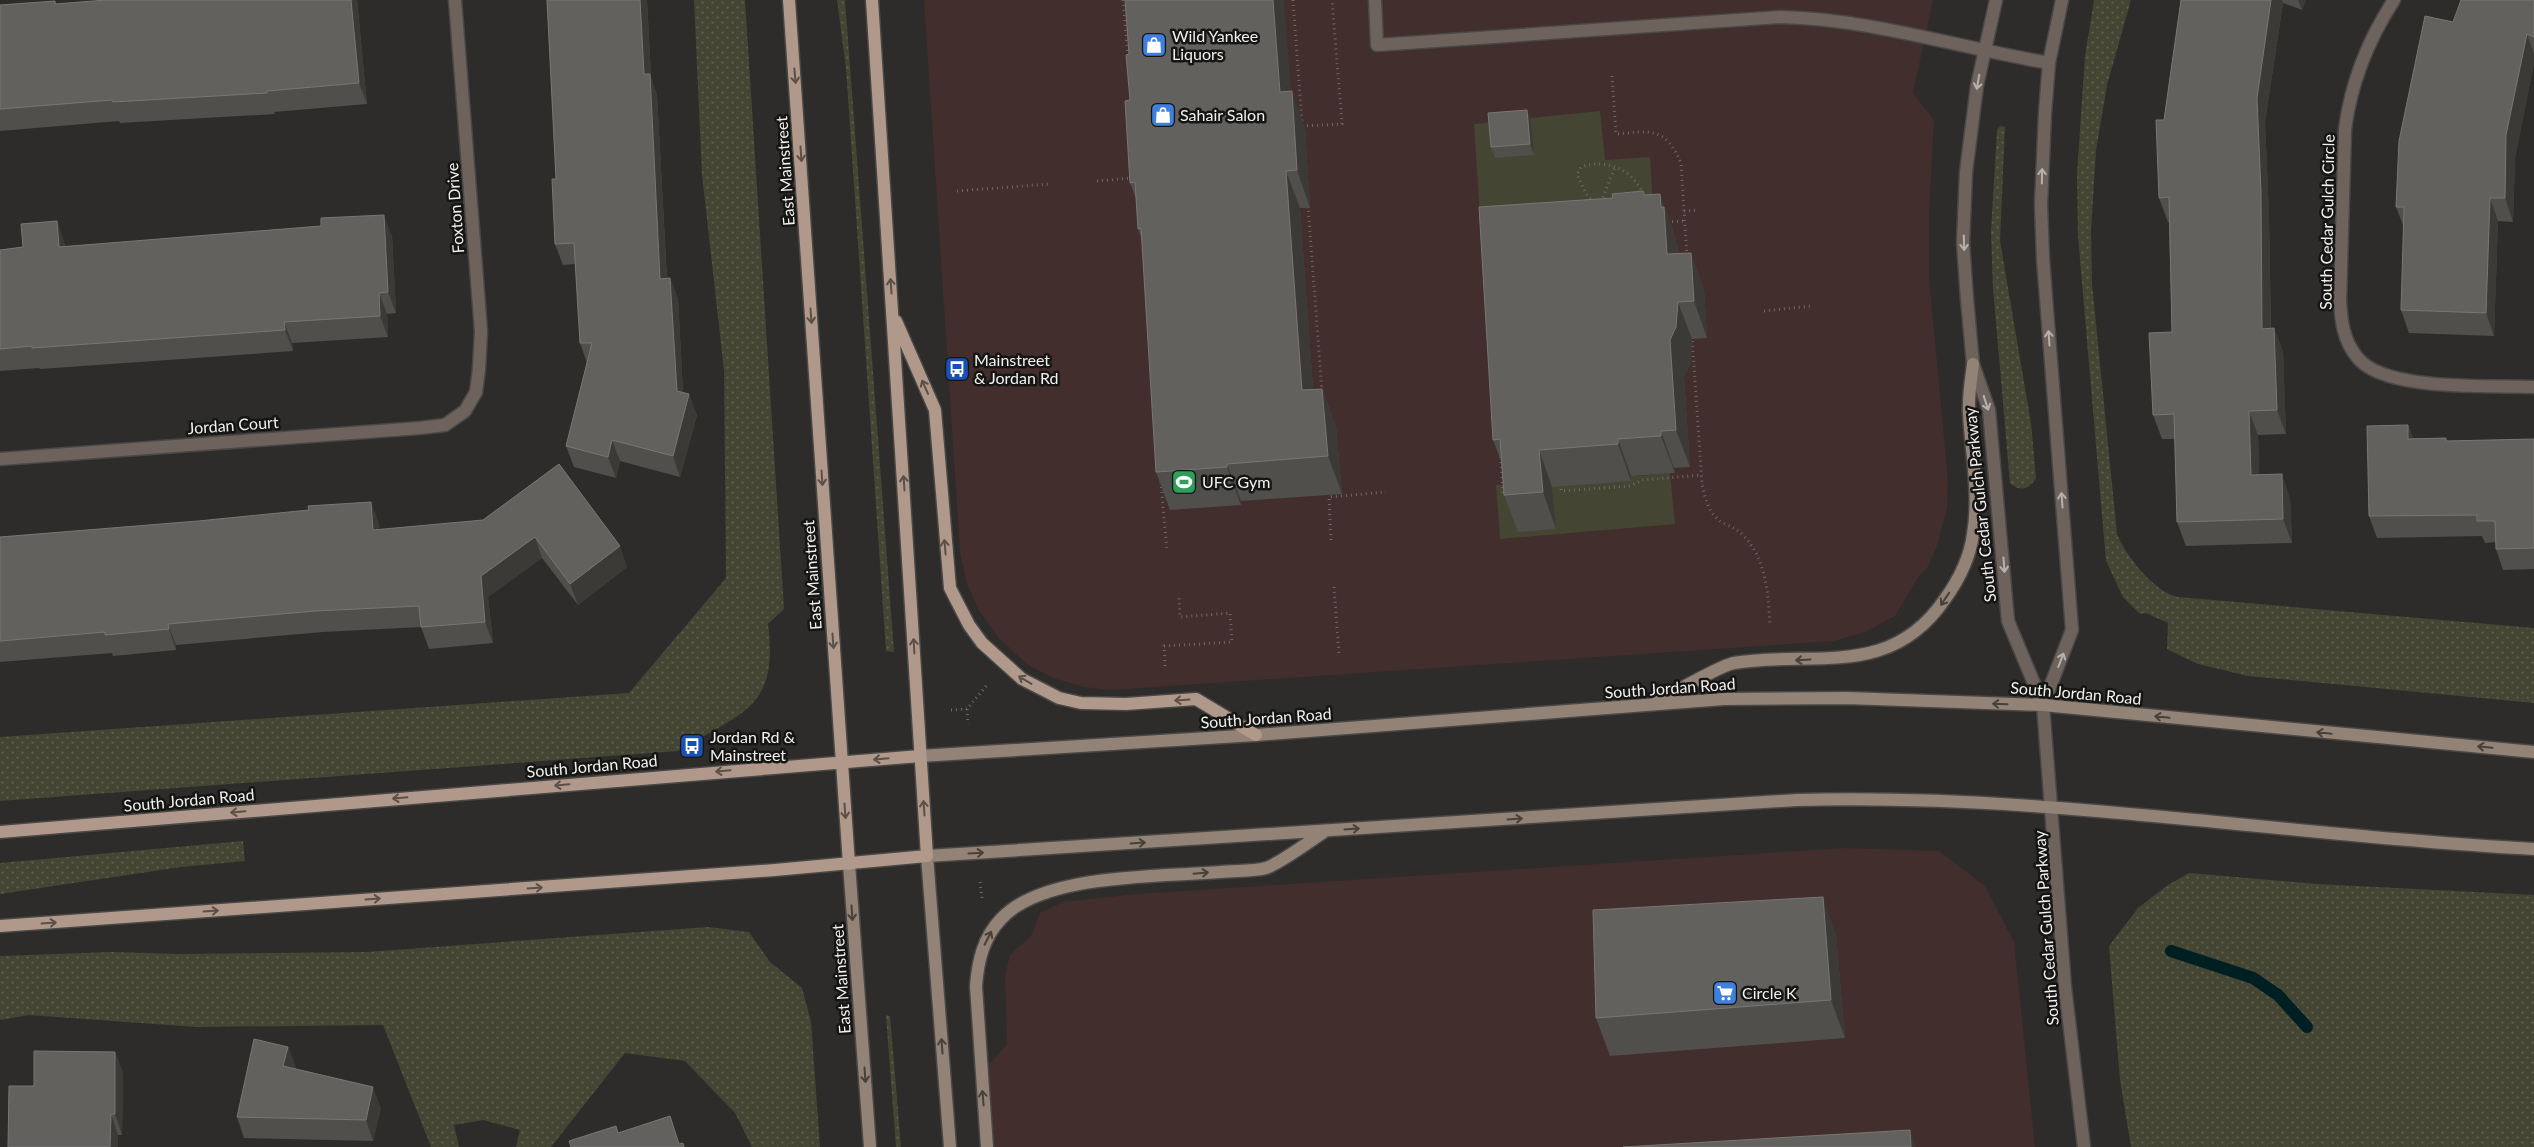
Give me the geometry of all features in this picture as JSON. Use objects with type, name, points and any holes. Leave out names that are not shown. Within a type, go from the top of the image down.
[{"type":"main road","name":"East Mainstreet","points":[[789,0],[870,1147]]},
{"type":"main road","points":[[872,0],[920,756],[950,1147]]},
{"type":"main road","points":[[892,313],[935,410],[950,588],[958,607],[982,643],[1022,679],[1060,698],[1081,703],[1126,704],[1196,699],[1256,735]]},
{"type":"main road","points":[[1650,706],[1733,663],[1845,657],[1878,651],[1903,641],[1930,620],[1952,587],[1967,557],[1973,534],[1976,506],[1969,411],[1973,364]]},
{"type":"main road","name":"South Jordan Road","points":[[0,832],[920,756],[1256,735],[1724,699],[1779,697],[2043,706],[2534,752]]},
{"type":"main road","points":[[0,926],[849,864],[927,856],[1806,800],[1876,798],[2052,806],[2453,845],[2534,849]]},
{"type":"main road","points":[[987,1147],[976,986],[978,963],[984,945],[1001,918],[1041,894],[1071,885],[1103,880],[1266,868],[1326,831]]},
{"type":"street","name":"Foxton Drive","points":[[455,0],[481,332],[476,392],[465,412]]},
{"type":"street","points":[[1375,0],[1378,45],[1781,17],[1840,22],[2049,64]]},
{"type":"street","name":"South Cedar Gulch Parkway","points":[[1996,0],[1983,52],[1966,172],[1964,214],[1965,271],[1973,364],[1989,410],[2008,621],[2043,706],[2065,987],[2084,1147]]},
{"type":"street","name":"South Cedar Gulch Parkway","points":[[2043,706],[2072,630],[2043,259],[2042,163],[2049,64],[2062,0]]},
{"type":"street","name":"South Cedar Gulch Circle","points":[[2394,0],[2383,16],[2361,63],[2347,114],[2340,300],[2341,322],[2347,340],[2357,358],[2369,369],[2387,377],[2408,382],[2534,387]]},
{"type":"street","name":"Jordan Court","points":[[0,459],[420,428],[445,425],[465,412]]},
{"type":"path","points":[[1123,0],[1128,59]]},
{"type":"path","points":[[1293,0],[1303,136]]},
{"type":"path","points":[[1302,126],[1342,124],[1332,0]]},
{"type":"path","points":[[1612,76],[1616,134],[1648,131],[1662,136],[1681,163],[1687,259]]},
{"type":"path","points":[[1615,167],[1603,203],[1588,196],[1577,175],[1578,171],[1584,166],[1604,164],[1615,167],[1630,175],[1637,182],[1646,200]]},
{"type":"path","points":[[1097,181],[1138,178]]},
{"type":"path","points":[[957,191],[1050,184]]},
{"type":"path","points":[[1308,205],[1322,393]]},
{"type":"path","points":[[1684,211],[1699,210]]},
{"type":"path","points":[[1664,222],[1684,221]]},
{"type":"path","points":[[1764,311],[1812,306]]},
{"type":"path","points":[[1691,326],[1702,475],[1706,502],[1712,514],[1744,537],[1763,570],[1767,583],[1770,625]]},
{"type":"path","points":[[1500,455],[1503,494],[1510,494]]},
{"type":"path","points":[[1560,478],[1561,491],[1630,486],[1642,480],[1702,475]]},
{"type":"path","points":[[1160,476],[1167,551]]},
{"type":"path","points":[[1329,492],[1331,540]]},
{"type":"path","points":[[1329,497],[1386,492]]},
{"type":"path","points":[[1163,506],[1172,505]]},
{"type":"path","points":[[1334,587],[1339,654]]},
{"type":"path","points":[[1165,666],[1164,646],[1232,642],[1230,613],[1180,617],[1179,597]]},
{"type":"path","points":[[968,727],[967,709],[988,684]]},
{"type":"path","points":[[951,710],[967,709]]},
{"type":"path","points":[[979,878],[982,899]]},
{"type":"shaded area","points":[[924,0],[1933,0],[1913,93],[1934,120],[1929,214],[1929,277],[1948,481],[1947,508],[1937,546],[1927,568],[1919,576],[1895,616],[1865,632],[1834,641],[1111,690],[1084,687],[1053,678],[1027,664],[999,638],[978,609],[966,581],[960,551]]},
{"type":"shaded area","points":[[1845,848],[1939,851],[1985,886],[2014,942],[2035,1147],[992,1147],[986,1067],[1007,1045],[1005,975],[1010,955],[1031,936],[1040,913],[1063,902],[1137,894]]},
{"type":"green space","points":[[694,0],[745,0],[784,609],[768,624],[770,653],[767,675],[761,692],[751,705],[720,727],[678,751],[0,801],[0,737],[629,693],[726,578],[724,370],[702,175]]},
{"type":"green space","points":[[837,0],[845,0],[894,652],[886,651],[846,68]]},
{"type":"green space","points":[[2094,0],[2131,0],[2107,85],[2096,150],[2091,231],[2092,284],[2117,534],[2121,543],[2134,562],[2151,581],[2169,594],[2178,597],[2534,628],[2534,703],[2248,676],[2198,664],[2167,649],[2168,623],[2146,613],[2140,614],[2123,597],[2106,561],[2078,236],[2077,174],[2085,56]]},
{"type":"green space","points":[[1600,111],[1605,160],[1650,157],[1654,223],[1481,232],[1474,124]]},
{"type":"green space","points":[[2000,126],[2005,127],[2000,241],[2031,423],[2036,478],[2030,485],[2021,489],[2010,483],[1993,288],[1991,232],[1997,130]]},
{"type":"green space","points":[[1631,471],[1638,476],[1670,473],[1675,524],[1500,539],[1496,485],[1631,480]]},
{"type":"green space","points":[[243,841],[245,861],[181,867],[0,894],[0,863]]},
{"type":"green space","points":[[2189,873],[2317,884],[2534,895],[2534,1147],[2131,1147],[2120,1080],[2109,946],[2138,908],[2168,885]]},
{"type":"green space","points":[[708,927],[749,932],[770,962],[802,988],[811,1022],[820,1147],[752,1147],[735,1113],[685,1061],[625,1053],[551,1147],[516,1147],[520,1130],[483,1120],[454,1125],[459,1147],[431,1147],[383,1025],[197,1027],[29,1015],[0,1020],[0,956],[112,952],[178,954],[366,952]]},
{"type":"green space","points":[[886,1015],[890,1016],[901,1147],[896,1147]]},
{"type":"building","points":[[106,0],[351,0],[359,83],[267,91],[267,93],[113,102],[112,100],[0,109],[0,5],[55,1],[55,4]]},
{"type":"building","points":[[547,0],[640,0],[644,74],[650,74],[660,279],[670,278],[677,391],[689,394],[673,456],[612,440],[608,457],[566,446],[592,343],[580,343],[574,243],[555,244],[552,179],[556,179]]},
{"type":"building","points":[[1125,0],[1273,0],[1280,92],[1292,91],[1297,170],[1286,171],[1302,390],[1322,389],[1328,456],[1227,464],[1227,467],[1156,472],[1141,228],[1138,229],[1135,182],[1130,183],[1125,101],[1130,100],[1126,55],[1129,54]]},
{"type":"building","points":[[2181,0],[2271,0],[2257,98],[2261,193],[2262,329],[2274,328],[2277,410],[2249,411],[2251,475],[2282,474],[2283,519],[2177,522],[2174,414],[2153,415],[2149,333],[2172,332],[2169,197],[2159,198],[2156,120],[2164,120]]},
{"type":"building","points":[[2461,0],[2534,0],[2534,37],[2527,34],[2506,135],[2505,198],[2490,198],[2486,313],[2401,310],[2404,207],[2396,207],[2399,141],[2425,16],[2453,22]]},
{"type":"building","points":[[1527,110],[1530,144],[1491,147],[1488,113]]},
{"type":"building","points":[[1643,191],[1644,195],[1660,194],[1661,207],[1664,207],[1667,254],[1691,253],[1694,301],[1678,302],[1676,327],[1670,340],[1676,430],[1661,431],[1661,436],[1618,439],[1618,444],[1539,450],[1543,492],[1504,495],[1500,439],[1493,440],[1479,207],[1613,198],[1612,194]]},
{"type":"building","points":[[384,215],[388,292],[379,293],[380,316],[284,322],[285,330],[0,349],[0,250],[23,247],[21,224],[57,221],[59,247],[321,226],[321,218]]},
{"type":"building","points":[[2408,425],[2408,439],[2446,438],[2446,441],[2534,439],[2534,548],[2496,549],[2495,521],[2477,521],[2477,515],[2369,516],[2367,426]]},
{"type":"building","points":[[559,464],[620,546],[570,584],[535,537],[481,576],[485,622],[421,627],[419,606],[315,611],[168,624],[169,629],[105,635],[105,632],[0,641],[0,537],[198,521],[309,510],[308,506],[371,502],[373,530],[483,520]]},
{"type":"building","name":"Circle K","points":[[1823,897],[1831,1000],[1596,1018],[1593,910]]},
{"type":"building","points":[[254,1039],[288,1047],[283,1066],[373,1087],[366,1120],[237,1117]]},
{"type":"building","points":[[34,1051],[115,1052],[115,1114],[111,1114],[110,1147],[8,1147],[9,1086],[34,1086]]},
{"type":"building","points":[[670,1116],[679,1144],[683,1143],[684,1147],[571,1147],[569,1141],[616,1126],[618,1133]]},
{"type":"building","points":[[1910,1130],[1911,1147],[1623,1147]]},
{"type":"waterway","points":[[2171,951],[2253,978],[2278,995],[2307,1027]]},
{"type":"place","name":"Wild Yankee Liquors","points":[[1154,45]]},
{"type":"place","name":"Sahair Salon","points":[[1163,115]]},
{"type":"place","name":"Mainstreet & Jordan Rd","points":[[957,369]]},
{"type":"place","name":"UFC Gym","points":[[1184,482]]},
{"type":"place","name":"Jordan Rd & Mainstreet","points":[[692,746]]},
{"type":"place","name":"Circle K","points":[[1725,993]]}]
